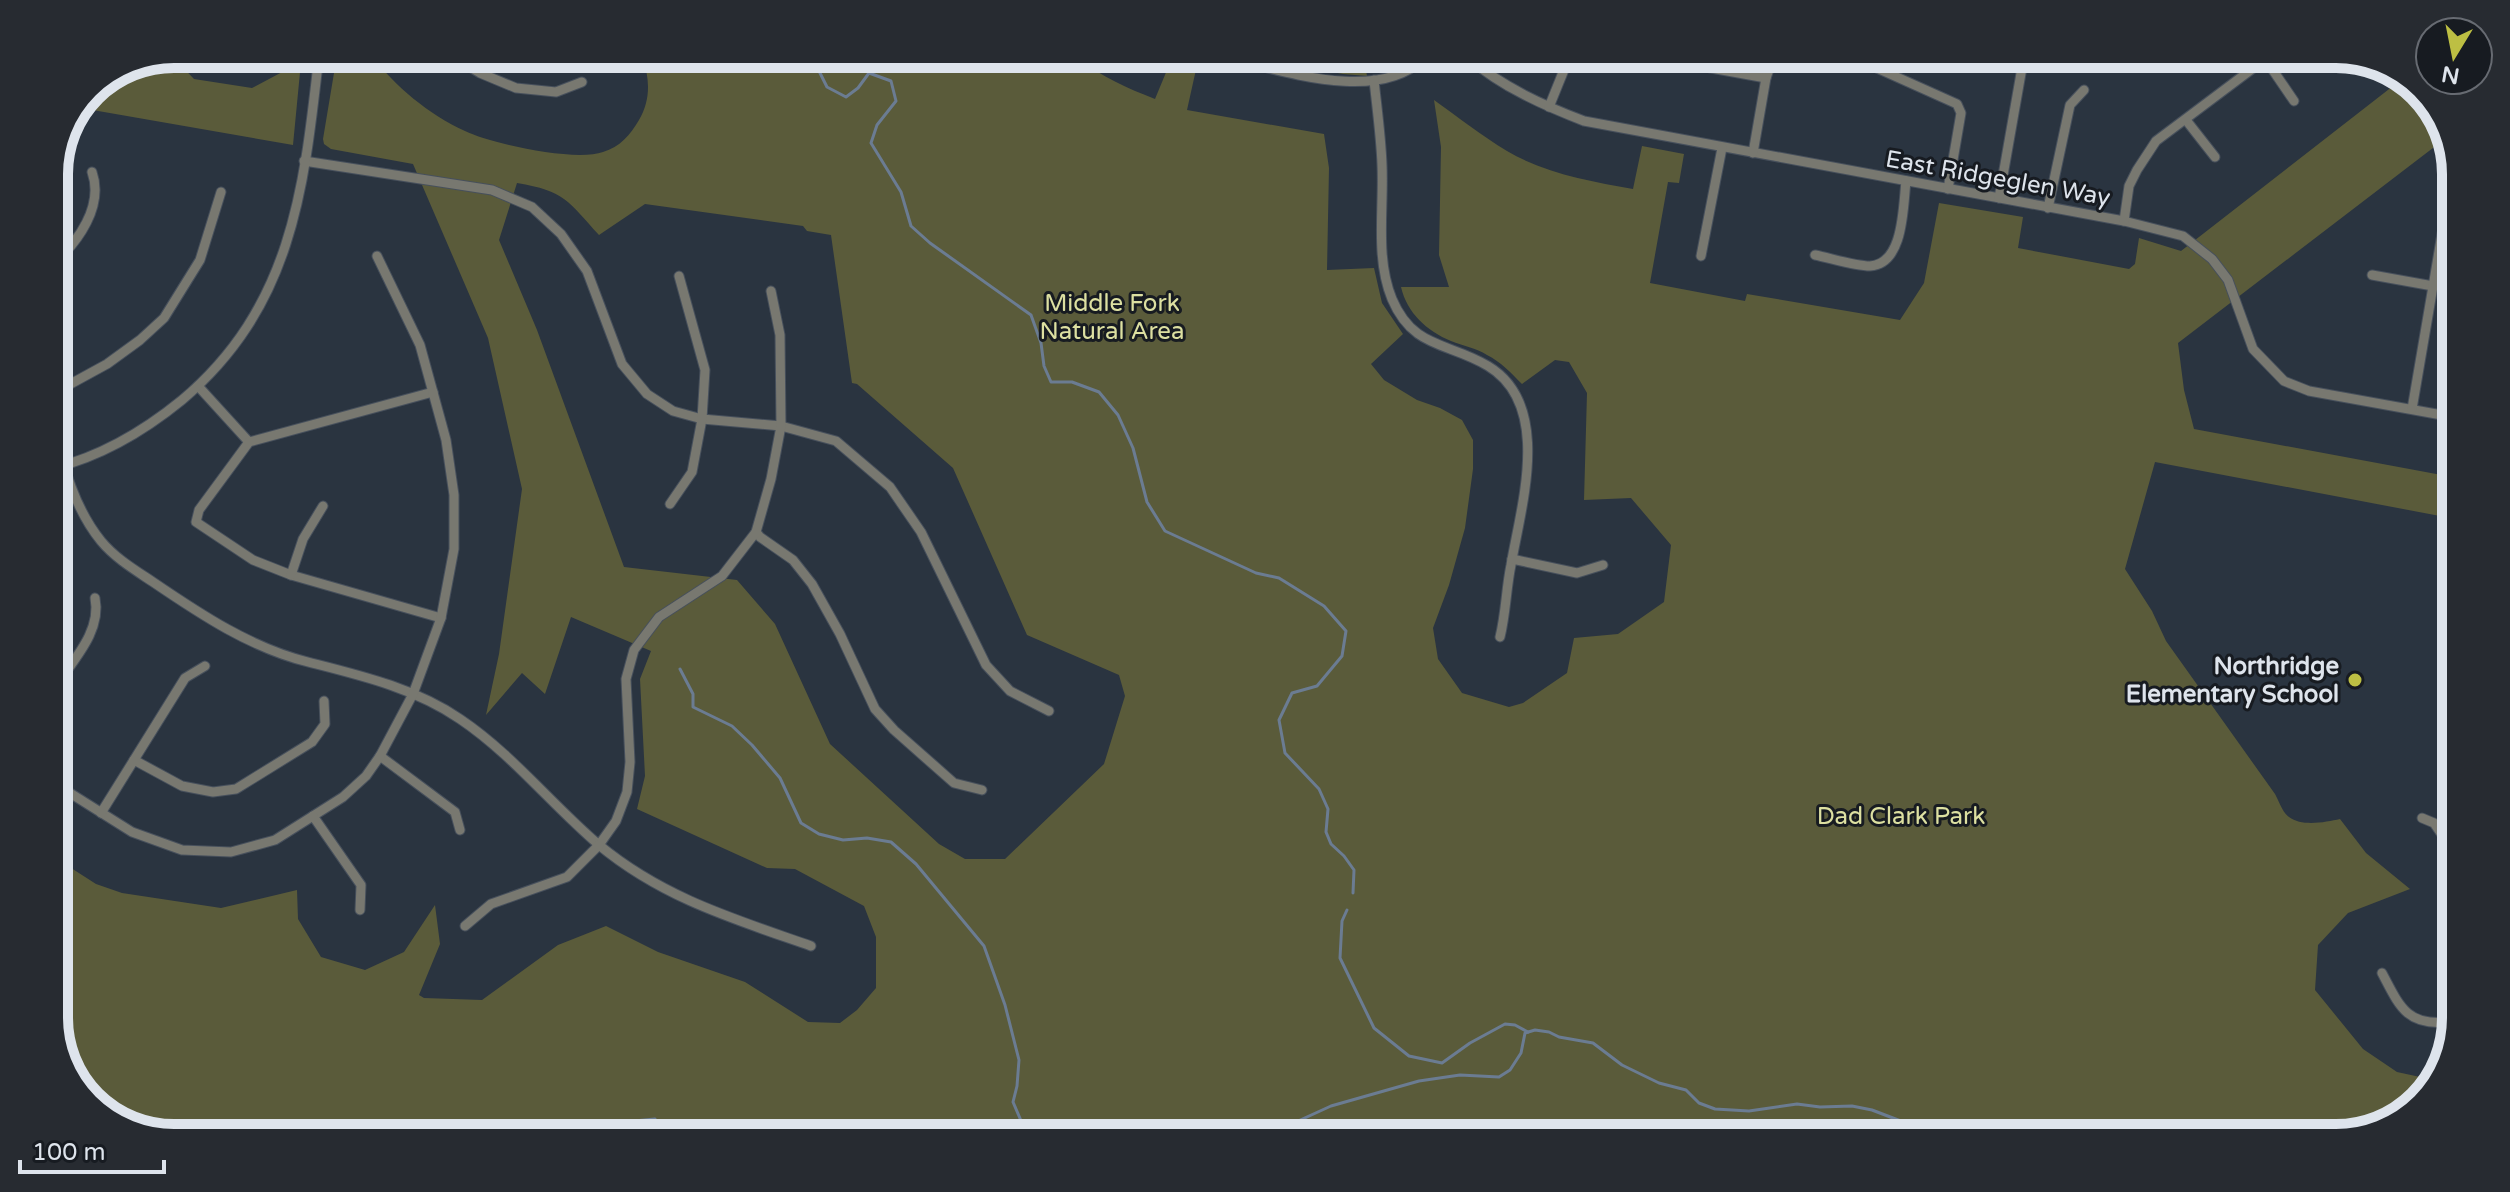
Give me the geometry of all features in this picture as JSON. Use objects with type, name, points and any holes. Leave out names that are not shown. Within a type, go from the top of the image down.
[{"type":"street","points":[[68,464],[107,450],[138,433],[198,386],[225,359],[264,301],[291,231],[317,68]]},
{"type":"street","points":[[472,68],[516,88],[556,92],[582,82]]},
{"type":"street","points":[[1274,68],[1340,82],[1388,78],[1411,68]]},
{"type":"street","name":"East Ridgeglen Way","points":[[1480,68],[1549,107],[1584,121],[2124,221],[2183,236],[2212,259],[2228,280],[2253,349],[2284,381],[2309,391],[2442,415]]},
{"type":"street","points":[[1549,107],[1565,68]]},
{"type":"street","points":[[1711,68],[1766,78]]},
{"type":"street","points":[[1753,153],[1770,68]]},
{"type":"street","points":[[1877,68],[1957,104],[1961,113],[1948,189]]},
{"type":"street","points":[[1999,198],[2022,68]]},
{"type":"street","points":[[2124,221],[2129,186],[2156,141],[2254,68]]},
{"type":"street","points":[[2271,68],[2294,101]]},
{"type":"street","points":[[1374,80],[1382,165],[1382,256],[1391,297],[1405,324],[1424,339],[1489,366],[1510,386],[1522,410],[1527,436],[1528,474],[1500,637]]},
{"type":"street","points":[[2048,208],[2070,105],[2084,90]]},
{"type":"street","points":[[2186,120],[2215,157]]},
{"type":"street","points":[[1701,256],[1722,148]]},
{"type":"street","points":[[304,161],[492,190],[532,207],[561,234],[587,271],[622,364],[647,394],[673,411],[702,419],[781,426],[836,441],[890,487],[921,532],[986,665],[1010,691],[1049,711]]},
{"type":"street","points":[[68,250],[87,222],[97,195],[92,172]]},
{"type":"street","points":[[1815,255],[1871,266],[1885,261],[1897,248],[1906,181]]},
{"type":"street","points":[[68,385],[107,364],[164,318],[200,260],[221,192]]},
{"type":"street","points":[[2412,409],[2442,234]]},
{"type":"street","points":[[68,792],[132,832],[182,850],[231,852],[275,840],[343,797],[366,776],[380,756],[413,694],[441,618],[454,549],[454,495],[446,440],[420,345],[377,256]]},
{"type":"street","points":[[2372,275],[2433,286]]},
{"type":"street","points":[[670,504],[692,472],[702,419],[705,370],[679,276]]},
{"type":"street","points":[[465,926],[491,904],[567,877],[599,845],[616,821],[627,792],[630,762],[626,679],[634,650],[659,617],[722,576],[756,532],[771,479],[781,426],[780,335],[771,291]]},
{"type":"street","points":[[198,386],[249,442]]},
{"type":"street","points":[[433,392],[249,442],[199,510],[196,522],[253,560],[291,575],[441,618]]},
{"type":"street","points":[[68,484],[100,540],[123,562],[204,617],[275,652],[330,666],[413,694],[459,718],[508,757],[599,845],[643,878],[697,906],[811,946]]},
{"type":"street","points":[[291,575],[303,539],[323,506]]},
{"type":"street","points":[[756,532],[793,560],[812,584],[840,634],[875,709],[954,783],[982,790]]},
{"type":"street","points":[[1512,559],[1577,573],[1603,565]]},
{"type":"street","points":[[68,668],[94,628],[95,598]]},
{"type":"street","points":[[101,813],[185,678],[205,666]]},
{"type":"street","points":[[134,760],[182,786],[213,792],[236,789],[312,742],[325,724],[324,701]]},
{"type":"street","points":[[380,756],[455,812],[460,830]]},
{"type":"street","points":[[313,816],[361,885],[360,910]]},
{"type":"street","points":[[2422,818],[2434,823],[2442,835]]},
{"type":"street","points":[[2382,973],[2401,1007],[2416,1021],[2442,1022]]},
{"type":"green space","points":[[183,68],[194,79],[252,88],[290,68],[300,68],[293,145],[90,110],[121,82],[160,69]]},
{"type":"green space","name":"Dad Clark Park","points":[[335,68],[382,68],[414,99],[438,116],[478,136],[554,153],[590,155],[615,147],[636,125],[647,97],[646,68],[1092,68],[1155,99],[1168,68],[1196,68],[1187,110],[1324,134],[1329,168],[1327,270],[1374,268],[1382,303],[1403,334],[1371,364],[1384,380],[1417,400],[1462,420],[1473,440],[1473,469],[1465,528],[1433,628],[1438,659],[1462,693],[1509,707],[1523,703],[1567,673],[1574,638],[1618,634],[1664,602],[1671,545],[1631,498],[1584,500],[1587,393],[1569,362],[1555,360],[1522,384],[1492,358],[1434,332],[1419,320],[1408,305],[1401,287],[1449,287],[1439,255],[1441,147],[1434,100],[1522,159],[1585,180],[1633,189],[1642,146],[1684,154],[1679,183],[1668,182],[1650,283],[1745,301],[1747,294],[1900,320],[1924,283],[1939,203],[2023,217],[2018,248],[2129,269],[2135,264],[2139,238],[2181,251],[2394,85],[2416,104],[2431,127],[2437,145],[2178,343],[2184,390],[2194,429],[2442,475],[2440,516],[2155,462],[2125,569],[2152,611],[2166,641],[2287,815],[2307,823],[2340,819],[2366,853],[2410,889],[2348,913],[2318,945],[2315,990],[2363,1049],[2397,1072],[2423,1078],[2406,1098],[2383,1113],[2336,1124],[174,1124],[133,1116],[94,1088],[79,1065],[70,1039],[68,866],[96,884],[122,893],[221,908],[297,890],[298,919],[321,957],[365,970],[404,952],[435,905],[440,944],[419,995],[424,998],[482,1000],[558,945],[606,926],[658,952],[745,982],[808,1022],[840,1023],[857,1010],[876,988],[876,937],[864,906],[795,869],[767,868],[637,809],[645,776],[640,679],[651,651],[571,617],[545,694],[522,673],[486,715],[499,654],[522,489],[488,338],[413,164],[331,149],[323,139]],"holes":[[[517,183],[556,194],[599,235],[645,204],[803,226],[807,231],[831,235],[852,383],[857,384],[953,468],[1027,635],[1119,675],[1125,696],[1104,764],[1005,859],[965,859],[939,844],[830,744],[775,624],[737,580],[624,567],[537,330],[499,240]]]},
{"type":"green space","points":[[1311,68],[1366,68],[1367,76]]},
{"type":"waterway","points":[[817,68],[827,87],[846,97],[858,88],[869,73],[891,81],[896,101],[877,125],[871,143],[901,192],[911,226],[1031,315],[1051,382],[1072,382],[1099,392],[1118,415],[1133,448],[1147,502],[1165,531],[1256,573],[1279,578],[1324,606],[1346,631],[1342,656],[1317,686],[1292,693],[1279,720],[1285,753],[1319,789],[1328,809],[1326,832],[1331,844],[1354,870],[1353,893]]},
{"type":"waterway","points":[[680,669],[693,694],[693,707],[732,726],[752,745],[780,778],[801,823],[819,834],[843,840],[867,838],[891,842],[916,864],[984,946],[1005,1005],[1019,1060],[1013,1102],[1022,1123]]},
{"type":"waterway","points":[[1347,910],[1342,921],[1340,958],[1374,1028],[1409,1056],[1442,1063],[1505,1024],[1528,1032]]},
{"type":"waterway","points":[[1292,1124],[1331,1106],[1419,1081],[1460,1075],[1499,1077],[1510,1070],[1521,1053],[1525,1033],[1535,1030],[1593,1043],[1622,1065],[1659,1083],[1686,1090],[1699,1103],[1715,1109],[1749,1111],[1797,1104],[1852,1106],[1909,1124]]},
{"type":"waterway","points":[[627,1124],[655,1119],[658,1124]]},
{"type":"place","name":"Northridge Elementary School","points":[[2355,680]]},
{"type":"park label","name":"Middle Fork Natural Area","points":[[1112,317]]}]
